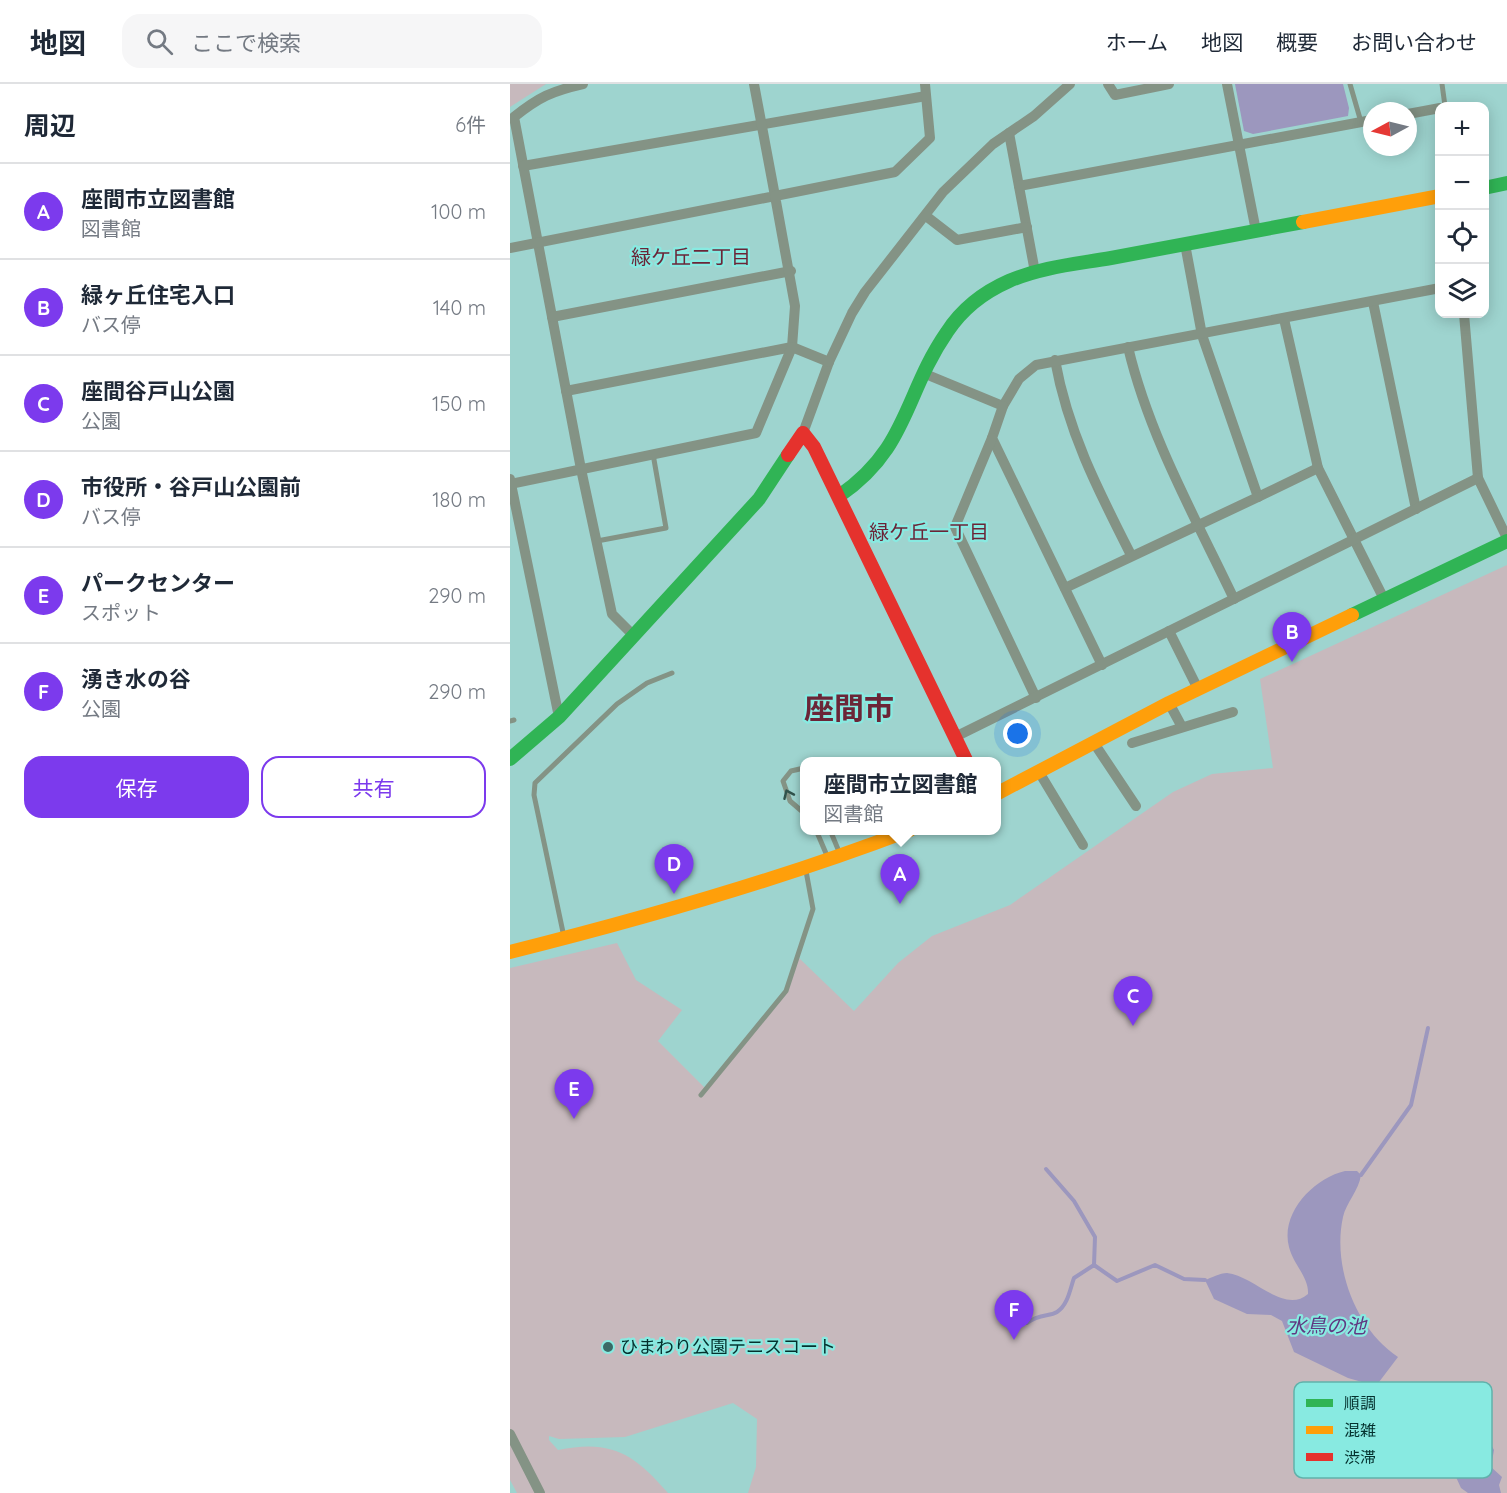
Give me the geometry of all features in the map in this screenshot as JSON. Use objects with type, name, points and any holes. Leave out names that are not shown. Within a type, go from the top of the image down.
[{"type":"street","points":[[583,84],[551,91],[537,98],[512,118],[612,614],[634,636]]},
{"type":"street","points":[[559,717],[510,482],[756,433],[792,347],[795,306],[791,271],[754,84]]},
{"type":"street","points":[[510,248],[895,172],[930,138],[925,84]]},
{"type":"street","points":[[510,759],[559,717],[759,499],[803,433],[830,362],[852,313],[865,292],[943,192],[993,144],[1070,84]]},
{"type":"street","points":[[1108,84],[1115,95],[1169,84]]},
{"type":"street","points":[[1227,84],[1256,231]]},
{"type":"street","points":[[523,166],[926,96]]},
{"type":"street","points":[[1417,112],[1435,109]]},
{"type":"street","points":[[1019,186],[1363,122]]},
{"type":"street","points":[[1009,133],[1035,272]]},
{"type":"street","points":[[1489,187],[1507,183]]},
{"type":"street","points":[[838,496],[861,480],[886,452],[903,424],[940,337],[952,320],[978,297],[1008,279],[1435,197]]},
{"type":"street","points":[[926,216],[957,240],[1027,227]]},
{"type":"street","points":[[1185,244],[1202,335],[1258,497]]},
{"type":"street","points":[[552,317],[791,271]]},
{"type":"street","points":[[1036,698],[955,527],[1003,406],[1019,379],[1036,364],[1202,335],[1435,289]]},
{"type":"street","points":[[1373,302],[1416,509]]},
{"type":"street","points":[[1001,792],[1169,702],[1384,601],[1507,539],[1478,478],[1464,318]]},
{"type":"street","points":[[1284,319],[1318,468],[1384,601]]},
{"type":"street","points":[[566,392],[792,347],[830,362]]},
{"type":"street","points":[[1128,347],[1138,392],[1234,599]]},
{"type":"street","points":[[1055,360],[1061,395],[1073,435],[1131,555]]},
{"type":"street","points":[[923,374],[1003,406]]},
{"type":"street","points":[[803,433],[814,447],[965,757]]},
{"type":"street","points":[[992,438],[1102,665]]},
{"type":"street","points":[[1065,588],[1318,468]]},
{"type":"street","points":[[955,737],[1478,478]]},
{"type":"street","points":[[1169,632],[1198,689]]},
{"type":"street","points":[[1169,702],[1182,727]]},
{"type":"street","points":[[1132,743],[1233,712]]},
{"type":"street","points":[[1094,743],[1137,806]]},
{"type":"street","points":[[1039,772],[1083,845]]},
{"type":"street","points":[[510,952],[735,894],[806,871],[900,835]]},
{"type":"street","points":[[510,1434],[540,1493]]},
{"type":"lane","points":[[1350,84],[1363,114]]},
{"type":"lane","points":[[1442,84],[1444,102]]},
{"type":"lane","points":[[596,541],[666,528],[653,454]]},
{"type":"lane","points":[[564,939],[534,795],[535,783],[617,704],[647,683],[672,673]]},
{"type":"lane","points":[[800,769],[790,771],[783,781],[790,801],[800,809]]},
{"type":"lane","points":[[819,835],[836,860]]},
{"type":"lane","points":[[831,835],[836,860]]},
{"type":"lane","points":[[701,1095],[786,991],[813,909],[806,871]]},
{"type":"shaded area","points":[[510,84],[546,84],[510,107]]},
{"type":"shaded area","points":[[1507,565],[1507,1493],[748,1493],[756,1467],[757,1419],[733,1403],[625,1437],[559,1439],[549,1436],[549,1440],[558,1450],[592,1446],[620,1452],[644,1468],[668,1493],[517,1493],[510,1480],[510,968],[617,943],[636,980],[682,1010],[658,1041],[707,1090],[788,991],[799,958],[854,1011],[898,963],[932,936],[1010,905],[1173,792],[1212,774],[1273,768],[1260,679]]},
{"type":"water","points":[[1235,84],[1343,84],[1349,108],[1348,116],[1253,134],[1244,131]]},
{"type":"water","name":"水鳥の池","points":[[1345,1171],[1357,1171],[1361,1175],[1343,1217],[1340,1236],[1341,1256],[1344,1276],[1359,1314],[1383,1345],[1398,1357],[1379,1382],[1362,1382],[1348,1378],[1294,1352],[1282,1321],[1271,1315],[1247,1314],[1214,1299],[1205,1280],[1227,1273],[1237,1275],[1268,1292],[1289,1300],[1299,1299],[1308,1294],[1306,1282],[1289,1247],[1290,1222],[1302,1199],[1311,1189],[1333,1175]]},
{"type":"water","points":[[1492,1468],[1502,1477],[1499,1485],[1501,1493],[1468,1493],[1461,1488],[1456,1478],[1492,1478]]},
{"type":"waterway","points":[[1361,1175],[1411,1105],[1428,1028]]},
{"type":"waterway","points":[[1046,1169],[1074,1201],[1095,1237],[1094,1265]]},
{"type":"waterway","points":[[1027,1323],[1061,1309],[1074,1278],[1094,1265],[1117,1281],[1155,1265],[1184,1279],[1205,1280]]},
{"type":"traffic: fast","points":[[1489,187],[1507,183]]},
{"type":"traffic: fast","points":[[839,496],[862,478],[893,439],[933,355],[947,332],[974,302],[991,290],[1021,276],[1046,269],[1303,222]]},
{"type":"traffic: fast","points":[[510,759],[559,717],[759,499],[788,455]]},
{"type":"traffic: fast","points":[[1352,615],[1507,541]]},
{"type":"traffic: slow","points":[[1303,222],[1435,197]]},
{"type":"traffic: slow","points":[[1001,791],[1169,703],[1352,615]]},
{"type":"traffic: slow","points":[[510,952],[712,897],[896,835]]},
{"type":"traffic: jam","points":[[788,455],[803,433],[814,447],[965,757]]},
{"type":"place","name":"緑ヶ丘住宅入口","points":[[1292,662]]},
{"type":"place","name":"市役所・谷戸山公園前","points":[[674,894]]},
{"type":"place","name":"座間市立図書館","points":[[900,904]]},
{"type":"place","name":"座間谷戸山公園","points":[[1133,1026]]},
{"type":"place","name":"パークセンター","points":[[574,1119]]},
{"type":"place","name":"湧き水の谷","points":[[1014,1340]]},
{"type":"place","name":"ひまわり公園テニスコート","points":[[608,1347]]},
{"type":"district","name":"緑ケ丘二丁目","points":[[691,257]]},
{"type":"district","name":"緑ケ丘一丁目","points":[[929,532]]},
{"type":"district","name":"座間市","points":[[849,709]]}]
